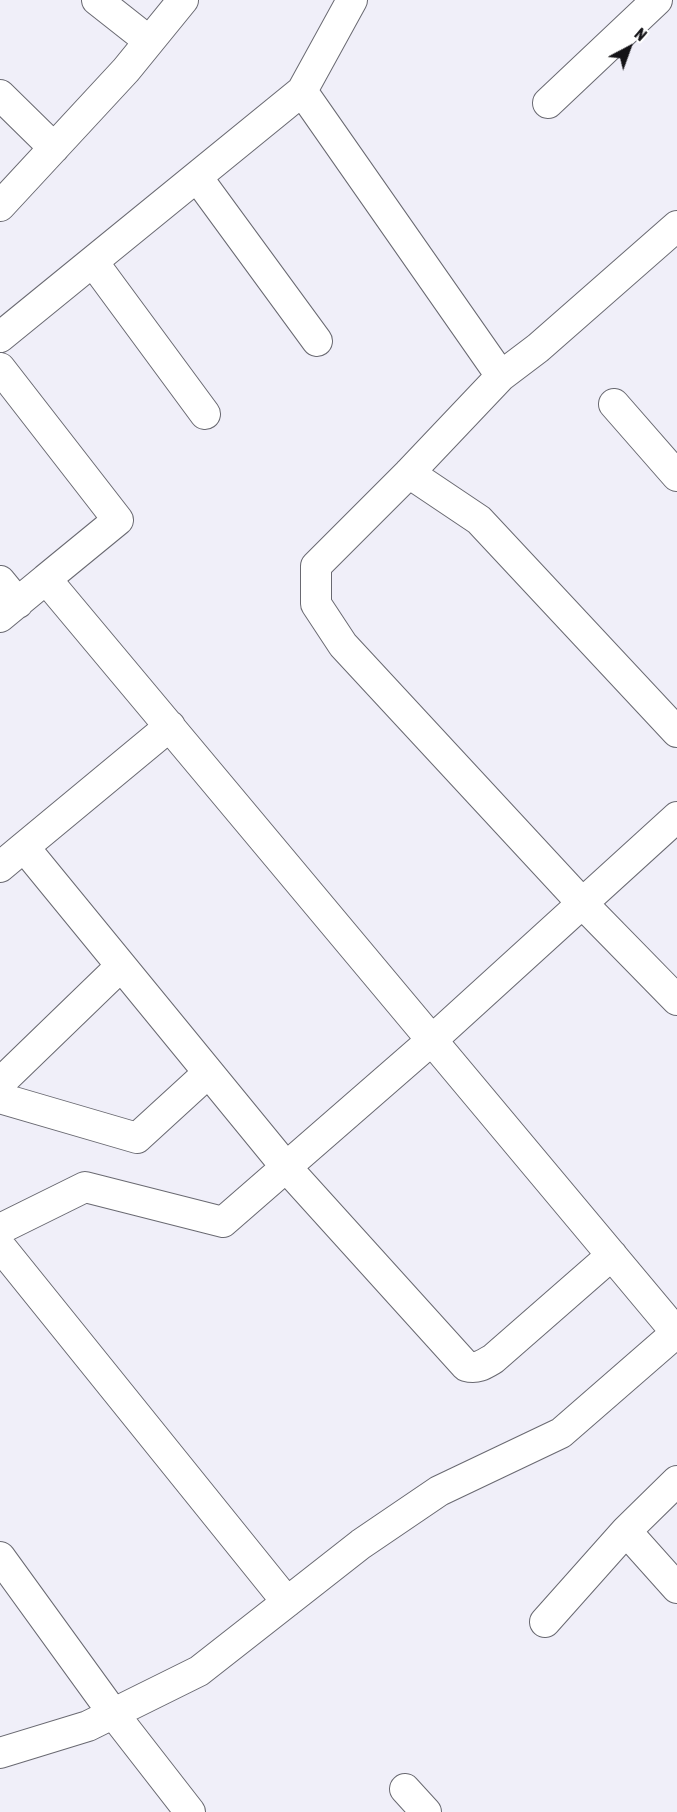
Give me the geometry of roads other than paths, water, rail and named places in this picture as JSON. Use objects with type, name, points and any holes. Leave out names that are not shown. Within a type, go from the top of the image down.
[{"type":"street","points":[[96,0],[150,41]]},
{"type":"street","points":[[0,206],[126,70],[183,0]]},
{"type":"street","points":[[0,337],[302,91],[352,0]]},
{"type":"street","points":[[548,103],[657,0]]},
{"type":"street","points":[[302,91],[501,376]]},
{"type":"street","points":[[0,94],[54,148]]},
{"type":"street","points":[[197,177],[317,341]]},
{"type":"street","points":[[677,226],[538,348],[501,376],[316,566],[316,604],[343,645],[583,904],[677,1000]]},
{"type":"street","points":[[93,262],[205,414]]},
{"type":"street","points":[[0,368],[118,520],[46,579],[6,600]]},
{"type":"street","points":[[614,404],[677,476]]},
{"type":"street","points":[[409,473],[479,520],[677,732]]},
{"type":"street","points":[[0,1753],[88,1726],[199,1671],[361,1544],[439,1491],[561,1433],[677,1332],[46,579]]},
{"type":"street","points":[[0,867],[170,726]]},
{"type":"street","points":[[0,1229],[85,1187],[223,1222],[432,1040],[677,817]]},
{"type":"street","points":[[24,847],[286,1167],[466,1366],[473,1368],[481,1366],[493,1359],[612,1255]]},
{"type":"street","points":[[0,1083],[121,966]]},
{"type":"street","points":[[0,1098],[137,1138],[208,1073]]},
{"type":"street","points":[[0,1246],[287,1602]]},
{"type":"street","points":[[545,1622],[626,1531],[677,1481]]},
{"type":"street","points":[[626,1531],[677,1588]]},
{"type":"street","points":[[0,1557],[113,1713],[190,1812]]},
{"type":"street","points":[[405,1789],[426,1812]]}]
